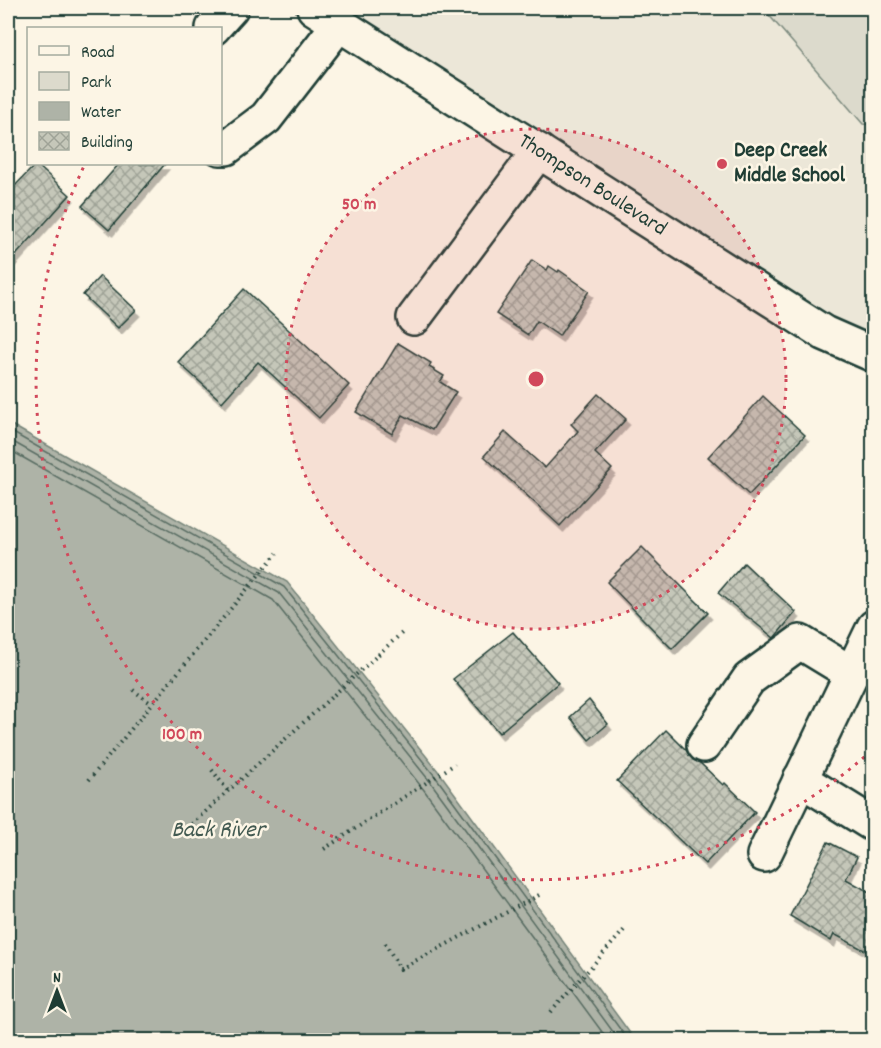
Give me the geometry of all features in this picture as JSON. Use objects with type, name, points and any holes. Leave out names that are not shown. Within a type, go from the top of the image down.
[{"type":"street","points":[[214,27],[231,8]]},
{"type":"street","points":[[222,148],[226,148],[266,118],[326,16]]},
{"type":"street","name":"Thompson Boulevard","points":[[326,16],[824,333],[873,355]]},
{"type":"street","points":[[414,318],[538,151]]},
{"type":"street","points":[[764,855],[873,627]]},
{"type":"street","points":[[704,745],[749,679],[800,642],[851,673]]},
{"type":"street","points":[[800,779],[873,825]]},
{"type":"path","points":[[88,780],[278,553]]},
{"type":"path","points":[[183,831],[404,632]]},
{"type":"path","points":[[133,690],[152,704]]},
{"type":"path","points":[[324,849],[455,764]]},
{"type":"path","points":[[212,770],[228,791]]},
{"type":"path","points":[[385,943],[400,969],[543,893]]},
{"type":"path","points":[[551,1012],[625,929]]},
{"type":"shaded area","name":"Deep Creek Middle School","points":[[326,8],[873,8],[873,347]]},
{"type":"green space","points":[[770,8],[873,8],[873,125],[863,124],[768,14]]},
{"type":"water","name":"Back River","points":[[8,423],[287,582],[442,776],[635,1040],[8,1040]]},
{"type":"building","points":[[37,165],[70,195],[8,264],[8,193]]},
{"type":"building","points":[[118,165],[164,165],[109,230],[82,206]]},
{"type":"building","points":[[532,260],[547,270],[549,266],[558,272],[559,270],[589,291],[559,336],[537,321],[528,335],[496,314]]},
{"type":"building","points":[[100,276],[136,310],[118,328],[83,295]]},
{"type":"building","points":[[244,289],[349,385],[319,418],[258,362],[222,402],[178,362]]},
{"type":"building","points":[[398,343],[431,363],[429,367],[444,376],[440,382],[456,392],[432,430],[403,415],[392,434],[356,412]]},
{"type":"building","points":[[598,394],[626,419],[595,453],[612,469],[560,526],[484,456],[505,432],[545,468],[578,431],[571,424]]},
{"type":"building","points":[[763,396],[805,435],[749,495],[708,457]]},
{"type":"building","points":[[642,547],[708,613],[672,649],[607,582]]},
{"type":"building","points":[[744,563],[796,612],[774,638],[718,593]]},
{"type":"building","points":[[513,632],[558,683],[499,733],[453,679]]},
{"type":"building","points":[[589,700],[608,724],[589,740],[570,717]]},
{"type":"building","points":[[666,730],[693,760],[700,763],[723,785],[725,783],[755,812],[705,864],[617,781]]},
{"type":"building","points":[[828,842],[857,857],[846,879],[873,894],[873,936],[866,951],[834,934],[831,941],[790,916]]},
{"type":"place","name":"Deep Creek Middle School","points":[[722,164]]}]
